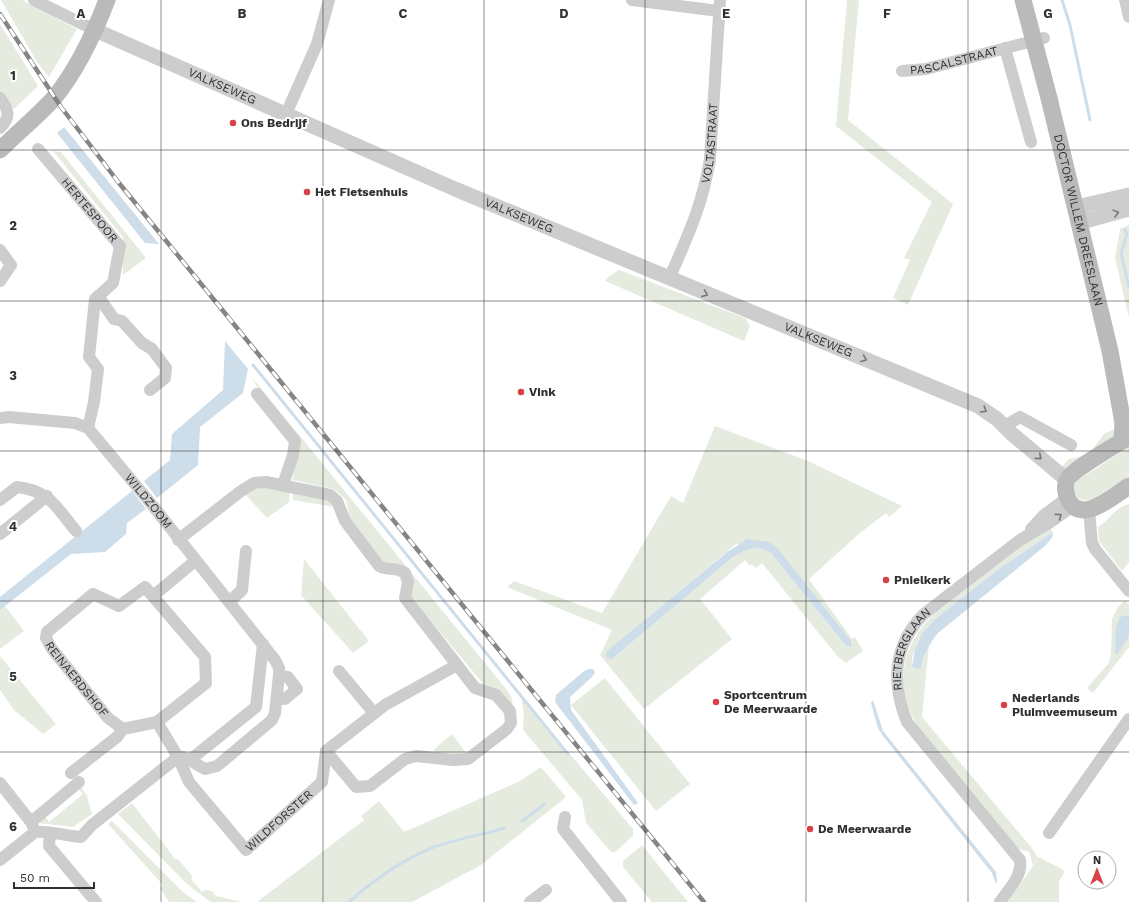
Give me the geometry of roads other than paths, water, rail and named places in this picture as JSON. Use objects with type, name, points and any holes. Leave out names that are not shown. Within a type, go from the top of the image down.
[{"type":"main road","points":[[0,150],[54,97],[71,75],[95,30],[107,0]]},
{"type":"main road","name":"DOCTOR WILLEM DREESLAAN","points":[[1023,0],[1039,39]]},
{"type":"main road","name":"DOCTOR WILLEM DREESLAAN","points":[[1034,0],[1039,39],[1129,390]]},
{"type":"main road","name":"DOCTOR WILLEM DREESLAAN","points":[[1084,213],[1118,392],[1125,440]]},
{"type":"main road","points":[[1125,440],[1073,473],[1067,480],[1070,502],[1082,511],[1090,510],[1129,486]]},
{"type":"street","name":"VALKSEWEG","points":[[34,0],[95,30],[455,189],[978,406],[992,415],[1067,480]]},
{"type":"street","points":[[286,114],[317,44],[329,0]]},
{"type":"street","points":[[632,0],[720,5]]},
{"type":"street","points":[[1125,0],[1129,17]]},
{"type":"street","name":"VOLTASTRAAT","points":[[669,279],[696,218],[706,181],[710,159],[720,5]]},
{"type":"street","name":"PASCALSTRAAT","points":[[902,71],[926,69],[1039,39]]},
{"type":"street","name":"PASCALSTRAAT","points":[[1005,48],[1031,142]]},
{"type":"street","points":[[0,98],[7,108],[8,114],[7,121],[0,128]]},
{"type":"street","name":"HERTESPOOR","points":[[38,149],[120,246],[113,283],[98,296]]},
{"type":"street","points":[[1084,213],[1129,195]]},
{"type":"street","points":[[1084,213],[1129,209]]},
{"type":"street","points":[[0,250],[11,265],[0,281]]},
{"type":"street","points":[[0,418],[9,417],[75,423],[88,428],[94,402],[98,369],[89,357],[95,300],[98,296],[114,319],[122,321],[142,343],[152,349],[166,368],[165,378],[150,390]]},
{"type":"street","points":[[257,394],[295,441],[293,455],[283,485]]},
{"type":"street","points":[[1005,426],[1020,417],[1071,445]]},
{"type":"street","name":"WILDZOOM","points":[[88,428],[153,506],[178,540],[263,644],[279,668],[275,713],[268,725],[218,766],[205,769],[184,757],[178,757]]},
{"type":"street","points":[[178,540],[249,485],[261,482],[325,493],[337,502],[344,521],[379,566],[383,569],[393,567],[404,573],[408,582],[405,598],[475,688],[496,695],[510,711],[511,723],[507,730],[468,759],[453,760],[416,756],[405,758],[370,786],[356,787],[326,751],[385,705],[457,665]]},
{"type":"street","points":[[0,500],[17,487],[30,488],[47,496],[76,531]]},
{"type":"street","points":[[1,531],[47,496]]},
{"type":"street","name":"RIETBERGLAAN","points":[[1000,902],[1019,874],[1021,867],[1020,860],[907,722],[900,703],[896,683],[899,657],[905,639],[914,624],[924,614],[1020,540],[1044,515],[1070,502]]},
{"type":"street","points":[[1090,510],[1092,543],[1095,549],[1129,591]]},
{"type":"street","points":[[229,602],[242,590],[246,551]]},
{"type":"street","points":[[0,860],[33,827],[75,778],[117,737],[123,729],[157,722],[206,683],[205,657],[153,596],[195,561]]},
{"type":"street","name":"REINAERDSHOF","points":[[123,729],[108,718],[52,649],[46,638],[47,632],[93,594],[119,606],[145,587],[153,596]]},
{"type":"street","points":[[190,760],[256,707],[263,644]]},
{"type":"street","points":[[339,671],[374,713]]},
{"type":"street","points":[[277,698],[285,699],[297,689],[288,677],[279,675]]},
{"type":"street","points":[[1049,833],[1129,718]]},
{"type":"street","points":[[0,783],[33,827],[50,833],[81,837],[92,825],[178,757],[157,722]]},
{"type":"street","name":"WILDFORSTER","points":[[178,757],[189,782],[246,850],[322,782],[326,751]]},
{"type":"street","points":[[565,817],[563,829],[621,902]]},
{"type":"street","points":[[50,833],[49,846],[96,902]]},
{"type":"street","points":[[530,902],[546,890]]},
{"type":"water","points":[[64,127],[159,244],[145,243],[57,133]]},
{"type":"water","points":[[225,341],[248,369],[243,393],[200,427],[198,465],[157,498],[144,481],[170,460],[172,434],[223,390]]},
{"type":"water","points":[[132,491],[146,509],[127,523],[126,534],[105,552],[71,554],[0,610],[0,597]]},
{"type":"water","points":[[1053,532],[1052,538],[1045,546],[938,633],[927,650],[921,669],[916,669],[912,666],[915,649],[923,632],[935,619],[1000,568]]},
{"type":"water","points":[[747,539],[770,542],[779,550],[851,641],[851,647],[846,646],[771,553],[757,548],[747,550],[733,557],[612,659],[608,659],[606,656],[607,651],[726,553]]},
{"type":"water","points":[[1122,616],[1129,616],[1129,636],[1117,655],[1115,652],[1116,628],[1119,619]]},
{"type":"water","points":[[593,669],[595,672],[592,677],[570,697],[571,710],[638,803],[634,805],[555,702],[556,695],[584,671]]},
{"type":"water","points":[[873,700],[883,731],[996,872],[996,884],[992,873],[883,736],[878,728],[871,703]]},
{"type":"waterway","points":[[1062,0],[1070,25],[1090,120]]},
{"type":"waterway","points":[[1125,230],[1127,234],[1121,253],[1129,287]]},
{"type":"waterway","points":[[253,365],[568,754]]},
{"type":"waterway","points":[[522,821],[545,804]]},
{"type":"waterway","points":[[349,902],[399,864],[422,852],[442,844],[505,828]]},
{"type":"railway","points":[[0,14],[61,107],[119,183],[704,902]]},
{"type":"place","name":"Ons Bedrijf","points":[[233,123]]},
{"type":"place","name":"Het Fietsenhuis","points":[[307,192]]},
{"type":"place","name":"Vink","points":[[521,392]]},
{"type":"place","name":"Pnielkerk","points":[[886,580]]},
{"type":"place","name":"Sportcentrum De Meerwaarde","points":[[716,702]]},
{"type":"place","name":"Nederlands Pluimveemuseum","points":[[1004,705]]},
{"type":"place","name":"De Meerwaarde","points":[[810,829]]}]
